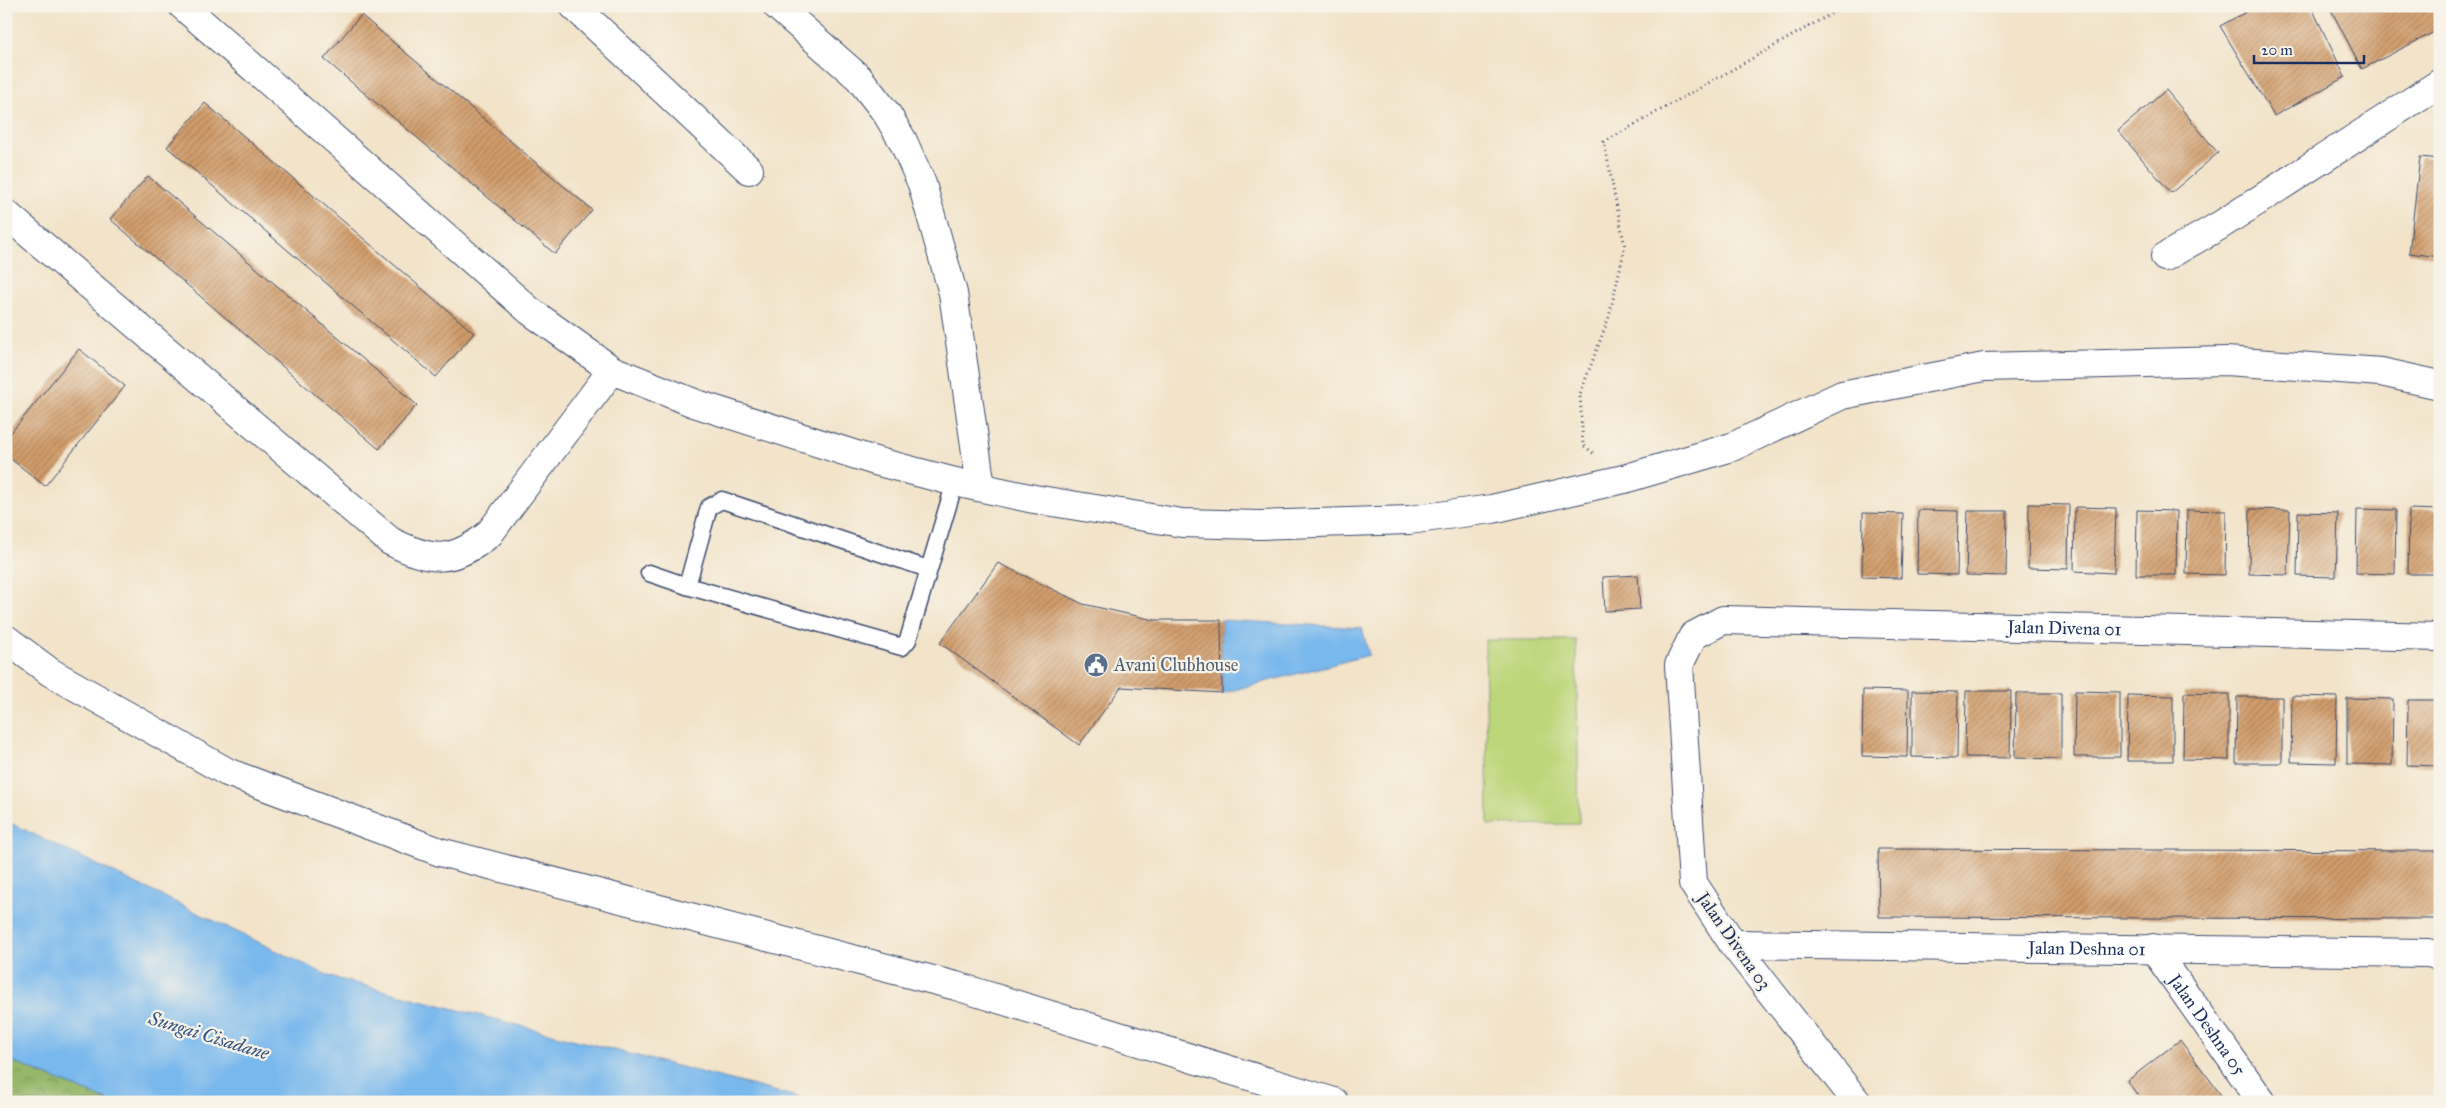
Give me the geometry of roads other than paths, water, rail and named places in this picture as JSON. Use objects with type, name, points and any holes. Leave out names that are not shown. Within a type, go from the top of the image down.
[{"type":"street","points":[[183,6],[530,311],[612,370],[694,403],[875,461],[968,485],[1182,523],[1279,524],[1409,520],[1492,509],[1624,479],[1732,447],[1842,396],[1984,367],[2226,361],[2381,372],[2440,384]]},
{"type":"street","points":[[574,6],[749,170]]},
{"type":"street","points":[[777,6],[859,78],[887,114],[903,141],[922,184],[953,293],[968,485]]},
{"type":"street","points":[[2165,257],[2428,98],[2440,83]]},
{"type":"street","points":[[6,214],[390,541],[414,553],[432,556],[452,555],[469,550],[489,534],[612,370]]},
{"type":"street","name":"Jalan Divena 01","points":[[1693,636],[1723,620],[2440,637]]},
{"type":"street","name":"Jalan Divena 03","points":[[1693,636],[1679,665],[1693,883],[1732,944],[1857,1102]]},
{"type":"street","points":[[6,639],[50,672],[227,772],[440,852],[956,986],[1334,1102]]},
{"type":"street","name":"Jalan Deshna 01","points":[[1732,944],[2153,948],[2428,953],[2440,956]]},
{"type":"street","name":"Jalan Deshna 05","points":[[2153,948],[2262,1102]]},
{"type":"lane","points":[[650,573],[686,586],[898,648],[902,647],[908,640],[928,569],[968,485]]},
{"type":"lane","points":[[686,586],[709,507],[722,500],[928,569]]},
{"type":"water","points":[[1221,620],[1362,628],[1369,655],[1222,693]]},
{"type":"water","name":"Sungai Cisadane","points":[[6,821],[331,977],[816,1102],[112,1102],[6,1059]]},
{"type":"place","name":"Avani Clubhouse","points":[[1096,665]]}]
